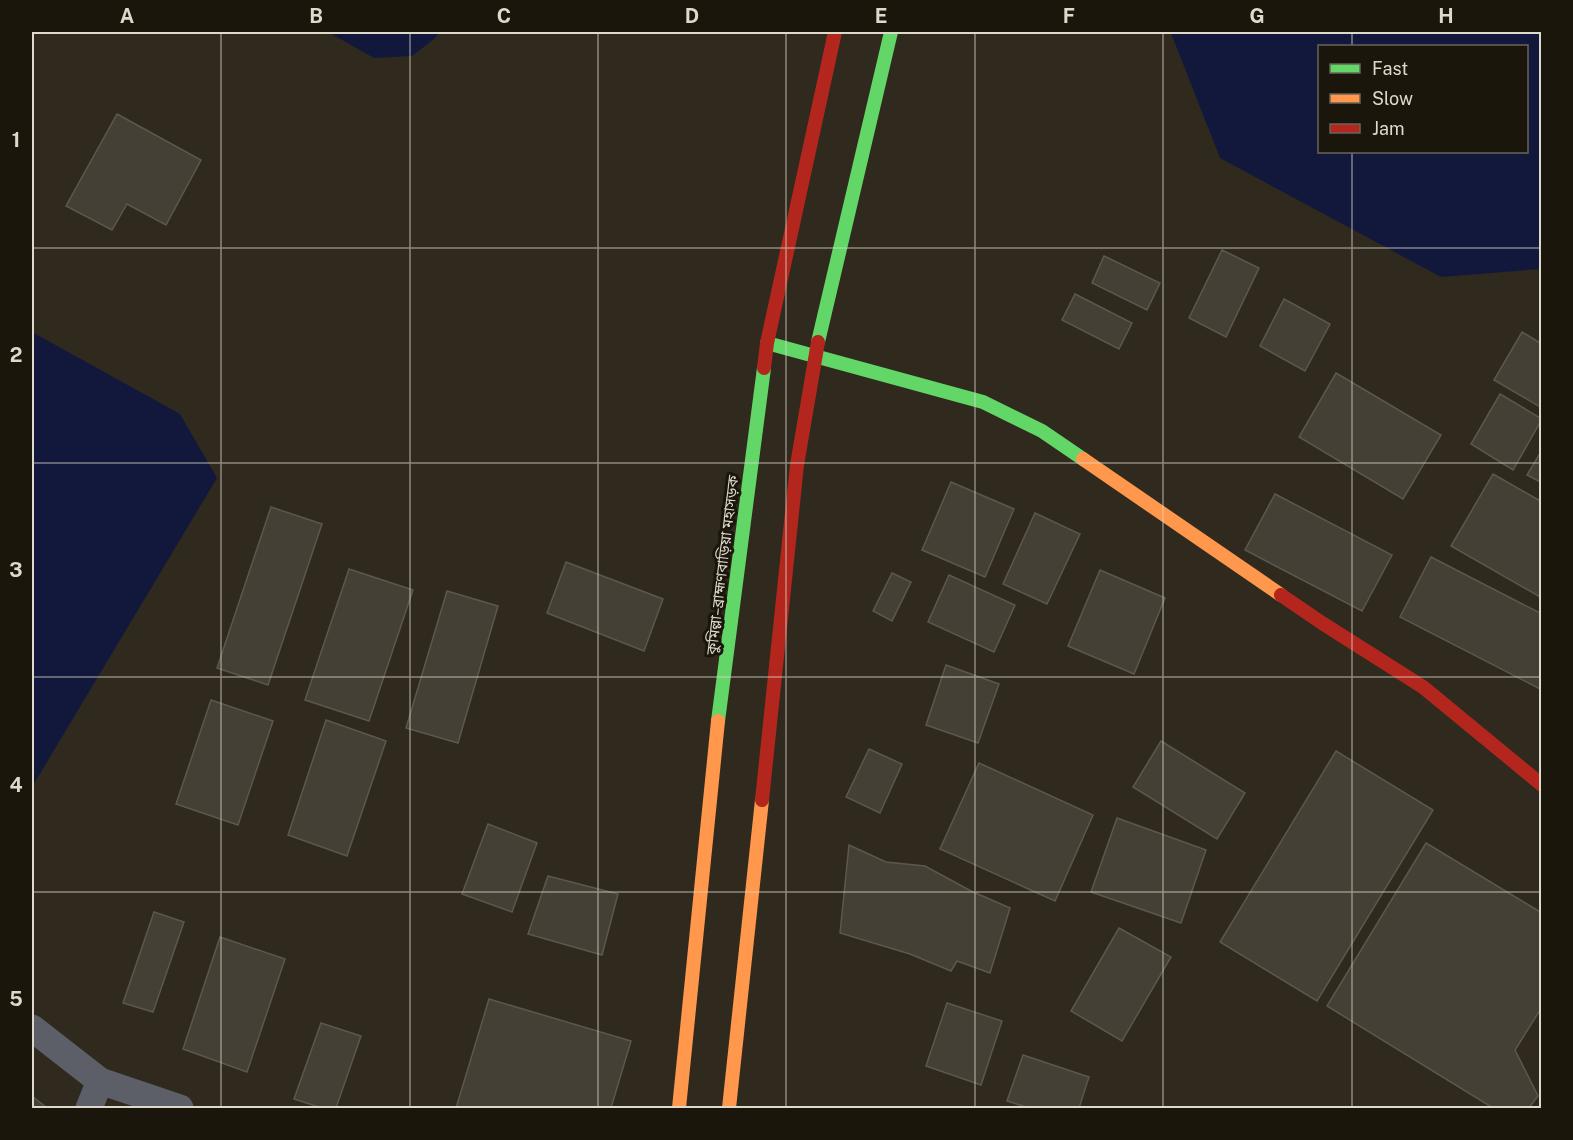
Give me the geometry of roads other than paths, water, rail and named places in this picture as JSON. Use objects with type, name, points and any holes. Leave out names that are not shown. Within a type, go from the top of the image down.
[{"type":"main road","name":"কুমিল্লা–ব্রাহ্মণবাড়িয়া মহাসড়ক","points":[[680,1108],[717,732],[767,343],[835,32]]},
{"type":"main road","points":[[729,1108],[797,465],[815,356],[891,32]]},
{"type":"main road","points":[[767,343],[983,402],[1042,430],[1322,623],[1423,687],[1542,785]]},
{"type":"lane","points":[[32,1028],[100,1081],[180,1108]]},
{"type":"lane","points":[[89,1108],[100,1081]]},
{"type":"water","points":[[328,32],[440,32],[412,56],[374,58]]},
{"type":"water","points":[[1172,32],[1541,32],[1541,269],[1441,277],[1220,158]]},
{"type":"water","points":[[32,332],[180,414],[217,478],[32,787]]}]
